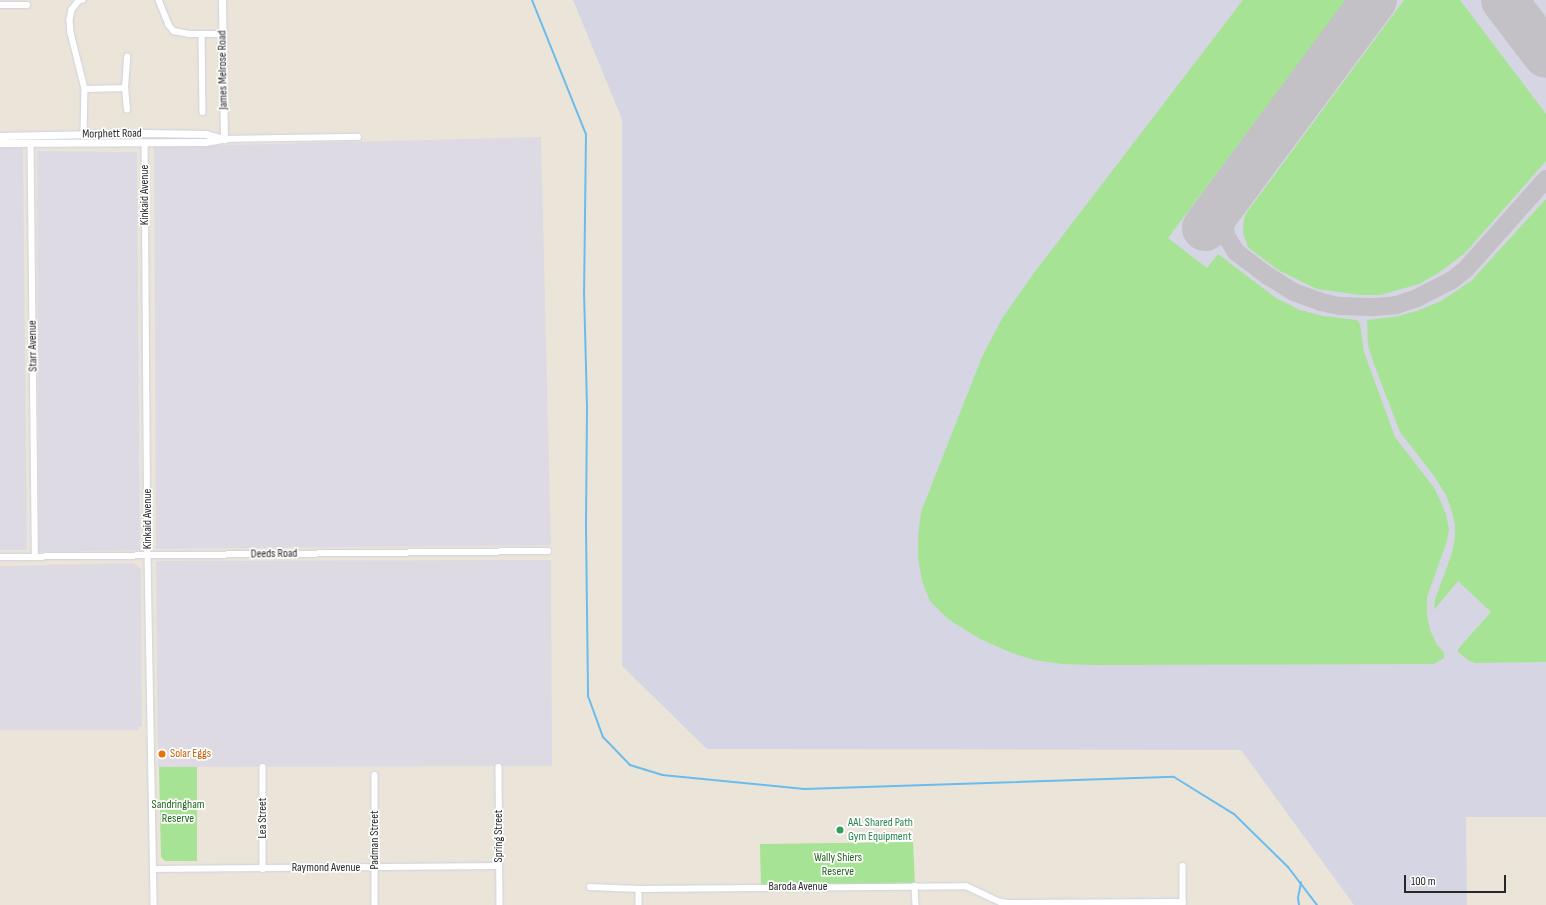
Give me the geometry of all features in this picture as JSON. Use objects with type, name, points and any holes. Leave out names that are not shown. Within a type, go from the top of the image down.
[{"type":"street","points":[[83,0],[79,1],[72,10],[70,20],[85,89],[84,134]]},
{"type":"street","points":[[159,0],[169,25],[174,31],[180,34],[223,34]]},
{"type":"street","name":"James Melrose Road","points":[[222,0],[224,139]]},
{"type":"street","points":[[0,5],[27,5]]},
{"type":"street","points":[[202,34],[203,112]]},
{"type":"street","points":[[127,57],[125,88],[127,110]]},
{"type":"street","points":[[85,89],[125,88]]},
{"type":"street","name":"Kinkaid Avenue","points":[[145,133],[148,555],[154,905]]},
{"type":"street","name":"Morphett Road","points":[[0,143],[84,134],[206,134],[224,139]]},
{"type":"street","name":"Morphett Road","points":[[0,136],[31,139],[145,143],[205,142],[224,139],[358,137]]},
{"type":"street","name":"Starr Avenue","points":[[31,139],[35,557]]},
{"type":"street","name":"Deeds Road","points":[[0,557],[548,551]]},
{"type":"street","name":"Lea Street","points":[[262,767],[263,868]]},
{"type":"street","name":"Spring Street","points":[[499,767],[500,905]]},
{"type":"street","name":"Padman Street","points":[[374,774],[375,905]]},
{"type":"street","name":"Raymond Avenue","points":[[153,869],[500,866]]},
{"type":"street","points":[[1183,866],[1183,904]]},
{"type":"street","points":[[915,886],[916,905]]},
{"type":"street","name":"Baroda Avenue","points":[[590,887],[966,886],[1001,903],[1183,904]]},
{"type":"street","points":[[639,888],[639,905]]},
{"type":"shaded area","points":[[573,0],[1546,0],[1546,817],[1466,817],[1467,905],[1354,905],[1241,750],[707,749],[622,666],[622,119]]},
{"type":"shaded area","points":[[541,137],[551,545],[156,549],[154,147]]},
{"type":"shaded area","points":[[0,148],[23,148],[27,550],[0,550]]},
{"type":"shaded area","points":[[37,151],[137,152],[140,550],[39,552]]},
{"type":"shaded area","points":[[551,560],[552,766],[158,767],[156,561]]},
{"type":"shaded area","points":[[134,563],[141,569],[142,727],[139,727],[139,730],[0,730],[0,566]]},
{"type":"green space","points":[[1243,0],[1347,0],[1168,238],[1207,268],[1218,254],[1276,298],[1300,310],[1323,316],[1357,320],[1360,324],[1364,352],[1395,437],[1435,489],[1446,514],[1449,530],[1447,541],[1427,597],[1427,616],[1430,630],[1437,645],[1444,652],[1444,658],[1434,664],[1094,665],[1062,664],[1034,660],[1012,653],[980,639],[948,619],[930,601],[922,581],[918,557],[918,537],[921,512],[982,357],[1003,317],[1034,273]]},
{"type":"green space","points":[[1404,0],[1460,0],[1546,114],[1546,161],[1465,253],[1437,274],[1419,284],[1380,295],[1360,295],[1317,289],[1278,270],[1248,247],[1243,233],[1244,218]]},
{"type":"green space","points":[[1546,199],[1546,662],[1475,663],[1468,660],[1458,652],[1458,649],[1491,612],[1458,581],[1434,610],[1435,600],[1452,553],[1455,538],[1455,524],[1446,495],[1434,476],[1400,432],[1368,345],[1367,320],[1394,317],[1417,311],[1441,301],[1471,281]]},
{"type":"green space","name":"Sandringham Reserve","points":[[159,767],[197,767],[197,861],[165,861],[161,857]]},
{"type":"green space","name":"Wally Shiers Reserve","points":[[913,842],[915,886],[761,888],[760,844]]},
{"type":"waterway","points":[[532,0],[586,134],[584,291],[587,409],[586,528],[588,696],[603,737],[630,765],[662,775],[804,789],[1174,777],[1234,814],[1288,867],[1317,905]]},
{"type":"waterway","points":[[1299,905],[1298,898],[1301,882]]},
{"type":"taxiway","points":[[1229,195],[1224,215],[1226,236],[1236,252],[1268,276],[1294,292],[1321,302],[1340,306],[1375,307],[1396,305],[1417,298],[1452,280],[1465,270],[1546,179]]},
{"type":"runway","points":[[1205,228],[1374,0]]},
{"type":"runway","points":[[1504,0],[1546,55]]},
{"type":"place","name":"Solar Eggs","points":[[162,754]]},
{"type":"place","name":"AAL Shared Path Gym Equipment","points":[[840,830]]}]
